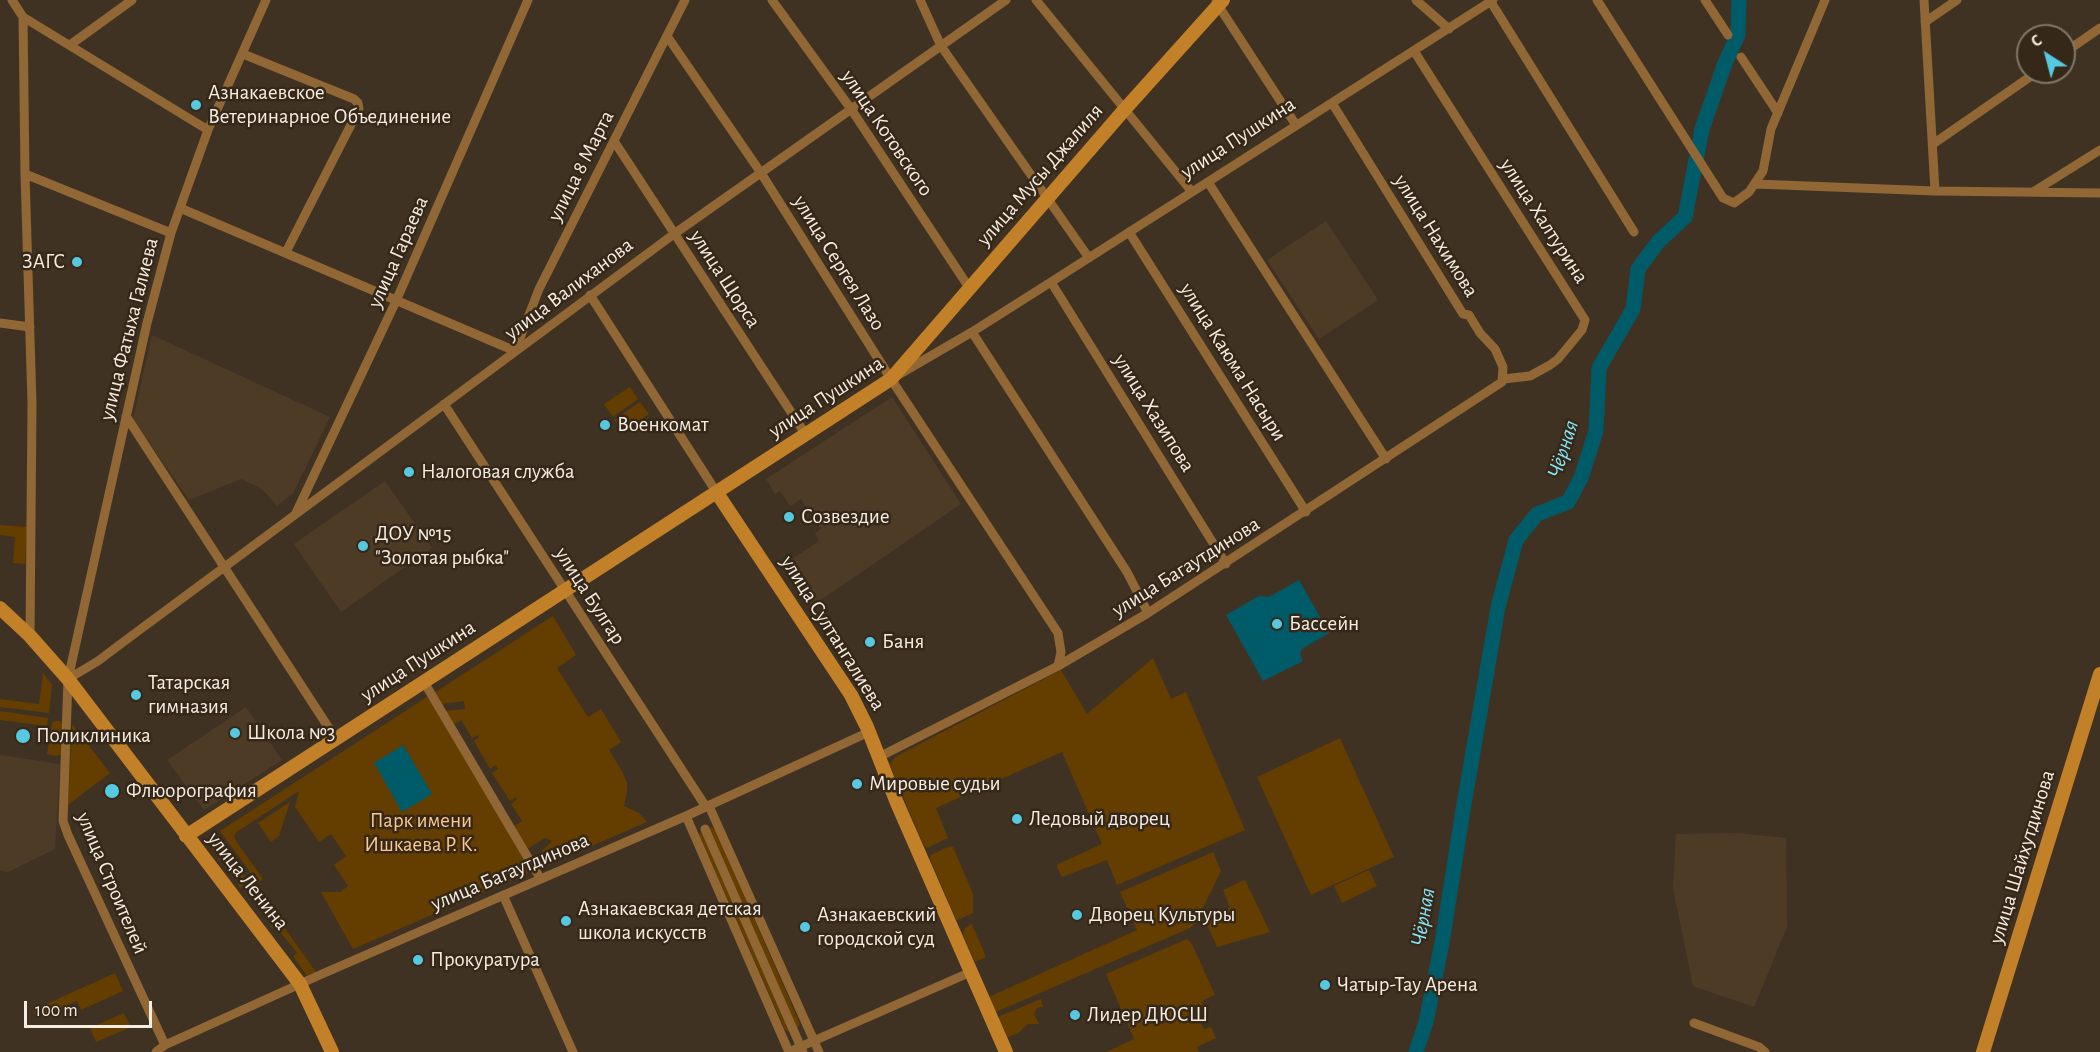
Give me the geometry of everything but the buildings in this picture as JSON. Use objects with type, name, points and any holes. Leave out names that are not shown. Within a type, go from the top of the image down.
[{"type":"main road","name":"улица Мусы Джалиля","points":[[891,379],[1219,2]]},
{"type":"main road","name":"улица Пушкина","points":[[186,836],[891,379]]},
{"type":"main road","name":"улица Султангалиева","points":[[717,493],[851,695],[1006,1052]]},
{"type":"main road","name":"улица Ленина","points":[[0,608],[30,636],[68,679],[300,984],[332,1052]]},
{"type":"main road","name":"улица Шайхутдинова","points":[[1983,1052],[2099,679]]},
{"type":"street","points":[[12,0],[23,17],[208,130]]},
{"type":"street","points":[[70,45],[132,0]]},
{"type":"street","name":"улица Фатыха Галиева","points":[[68,679],[147,323],[171,234],[208,130],[266,0]]},
{"type":"street","name":"улица Гараева","points":[[295,515],[396,301],[528,0]]},
{"type":"street","name":"улица 8 Марта","points":[[516,351],[539,289],[685,0]]},
{"type":"street","name":"улица Котовского","points":[[772,0],[851,110],[970,288]]},
{"type":"street","points":[[920,0],[941,46],[1089,258]]},
{"type":"street","name":"улица Валиханова","points":[[68,679],[98,661],[674,234],[1006,0]]},
{"type":"street","points":[[1036,0],[1192,192]]},
{"type":"street","points":[[1416,0],[1449,29]]},
{"type":"street","points":[[1597,0],[1714,183],[1726,200],[1734,203],[1745,196],[1756,184],[1765,166],[1769,137],[1825,0]]},
{"type":"street","points":[[1705,0],[1728,35]]},
{"type":"street","points":[[1924,0],[1935,191]]},
{"type":"street","points":[[1925,22],[1957,0]]},
{"type":"street","points":[[1492,1],[1634,232]]},
{"type":"street","name":"улица Пушкина","points":[[891,379],[1052,282],[1492,1]]},
{"type":"street","points":[[1219,2],[1296,125]]},
{"type":"street","points":[[23,17],[32,480],[30,636]]},
{"type":"street","points":[[2076,45],[2100,28]]},
{"type":"street","name":"улица Сергея Лазо","points":[[667,36],[761,173],[891,379],[1058,633],[1061,652],[1058,666]]},
{"type":"street","name":"улица Халтурина","points":[[1414,51],[1585,320],[1582,330],[1554,362],[1530,376],[1501,382]]},
{"type":"street","points":[[243,54],[354,99],[358,103],[359,109],[286,252]]},
{"type":"street","points":[[1741,57],[1778,113]]},
{"type":"street","points":[[1933,144],[2020,84]]},
{"type":"street","name":"улица Нахимова","points":[[1332,103],[1463,314],[1469,315],[1480,333],[1496,349],[1503,367],[1501,382]]},
{"type":"street","name":"улица Щорса","points":[[614,141],[806,435]]},
{"type":"street","points":[[2032,192],[2100,150]]},
{"type":"street","points":[[25,174],[171,234]]},
{"type":"street","points":[[1208,182],[1386,459]]},
{"type":"street","points":[[1756,184],[1935,191],[2100,193]]},
{"type":"street","points":[[180,208],[516,351]]},
{"type":"street","name":"улица Каюма Насыри","points":[[1129,232],[1306,512]]},
{"type":"street","name":"улица Хазипова","points":[[1052,282],[1226,564]]},
{"type":"street","name":"улица Султангалиева","points":[[590,295],[717,493]]},
{"type":"street","points":[[0,323],[30,327]]},
{"type":"street","points":[[972,332],[1126,572],[1148,613]]},
{"type":"street","name":"улица Багаутдинова","points":[[879,757],[1058,666],[1148,613],[1306,512],[1501,382]]},
{"type":"street","name":"улица Булгар","points":[[444,404],[707,807],[819,1052]]},
{"type":"street","points":[[126,416],[336,739]]},
{"type":"street","name":"улица Строителей","points":[[68,679],[63,821],[165,1046]]},
{"type":"street","points":[[424,682],[540,878]]},
{"type":"street","name":"улица Багаутдинова","points":[[165,1046],[540,878],[707,807],[869,732]]},
{"type":"street","points":[[686,816],[788,1052],[802,1049],[814,1041],[963,975]]},
{"type":"street","points":[[705,829],[802,1049]]},
{"type":"street","points":[[503,895],[573,1052]]},
{"type":"street","points":[[778,1029],[786,1034],[795,1033],[802,1028],[804,1018]]},
{"type":"street","points":[[1694,1023],[1759,1047],[1765,1052]]},
{"type":"street","points":[[156,1052],[165,1046]]},
{"type":"shaded area","points":[[1326,221],[1378,300],[1319,339],[1267,260]]},
{"type":"shaded area","points":[[152,335],[330,417],[293,493],[277,506],[262,489],[241,479],[189,500],[133,419]]},
{"type":"shaded area","points":[[892,397],[961,504],[812,606],[783,565],[819,541],[815,533],[821,529],[801,499],[790,506],[780,491],[775,494],[766,479]]},
{"type":"shaded area","name":"ДОУ №15 \"Золотая рыбка\"","points":[[385,481],[432,548],[341,612],[294,544]]},
{"type":"shaded area","name":"Школа №3","points":[[246,707],[282,760],[204,810],[167,760]]},
{"type":"shaded area","points":[[0,755],[60,764],[55,849],[8,872],[0,871]]},
{"type":"shaded area","points":[[1738,833],[1786,838],[1787,927],[1754,1007],[1693,986],[1673,888],[1676,834]]},
{"type":"green space","points":[[630,387],[638,399],[613,417],[604,404]]},
{"type":"green space","points":[[640,402],[649,414],[623,432],[614,420]]},
{"type":"green space","points":[[0,525],[27,527],[25,564],[13,563],[15,537],[0,535]]},
{"type":"green space","points":[[553,616],[576,655],[557,668],[588,717],[601,709],[621,742],[609,750],[627,783],[624,806],[639,813],[647,822],[539,869],[534,859],[552,841],[545,838],[527,849],[514,826],[522,821],[511,804],[517,799],[516,797],[510,801],[492,773],[498,769],[496,765],[490,769],[474,741],[479,737],[478,735],[472,738],[461,720],[453,725],[445,711],[465,709],[464,701],[441,704],[434,693]]},
{"type":"green space","points":[[1153,658],[1171,699],[1186,692],[1245,830],[1117,885],[1107,860],[1062,877],[1057,867],[1058,864],[1102,844],[1062,752],[936,808],[948,838],[927,848],[923,844],[890,765],[895,757],[1061,670],[1087,714]]},
{"type":"green space","points":[[43,673],[52,685],[49,713],[0,707],[0,699],[39,704]]},
{"type":"green space","name":"Парк имени Ишкаева Р. К.","points":[[430,695],[533,871],[353,949],[321,892],[340,892],[348,886],[334,865],[346,856],[331,834],[319,842],[295,807],[299,791],[238,831],[234,836],[263,879],[258,883],[220,831]]},
{"type":"green space","points":[[0,711],[48,718],[47,726],[0,720]]},
{"type":"green space","points":[[60,721],[62,724],[61,754],[57,756],[47,754],[52,723]]},
{"type":"green space","points":[[72,726],[110,773],[68,805]]},
{"type":"green space","points":[[1340,738],[1394,857],[1311,895],[1257,777]]},
{"type":"green space","points":[[290,802],[279,836],[271,842],[258,823]]},
{"type":"green space","points":[[709,827],[715,829],[800,1024],[791,1032],[785,1030],[699,835],[702,830]]},
{"type":"green space","points":[[215,835],[249,882],[240,888],[238,885],[241,879],[226,858],[221,861],[206,841]]},
{"type":"green space","points":[[950,846],[953,847],[973,894],[973,913],[958,920],[930,859],[931,855]]},
{"type":"green space","points":[[1213,852],[1221,871],[1196,922],[1190,928],[996,1012],[989,998],[991,996],[1137,930],[1120,892]]},
{"type":"green space","points":[[1369,870],[1377,886],[1342,903],[1334,886]]},
{"type":"green space","points":[[1245,880],[1270,932],[1217,947],[1205,920],[1230,908],[1223,890]]},
{"type":"green space","points":[[279,920],[316,972],[307,976],[293,956],[297,953],[278,929],[270,926]]},
{"type":"green space","points":[[972,924],[986,957],[975,962],[963,934],[965,928]]},
{"type":"green space","points":[[1187,939],[1192,944],[1215,995],[1202,1001],[1206,1011],[1197,1015],[1204,1029],[1211,1027],[1216,1038],[1197,1047],[1199,1052],[1106,1052],[1134,1039],[1106,974]]},
{"type":"green space","points":[[115,973],[123,991],[81,1010],[77,1001],[37,1018],[33,1010]]},
{"type":"green space","points":[[1041,999],[1043,1007],[1037,1008],[1034,1014],[1039,1024],[1028,1024],[1018,1033],[1006,1038],[998,1019],[1000,1016]]},
{"type":"green space","points":[[124,1013],[131,1027],[96,1042],[90,1028]]},
{"type":"water","name":"Бассейн","points":[[1299,580],[1329,633],[1302,649],[1300,654],[1303,661],[1263,681],[1226,615],[1259,596],[1269,597]]},
{"type":"water","points":[[403,745],[432,794],[402,812],[374,763]]},
{"type":"waterway","name":"Чёрная","points":[[1416,1052],[1426,1022],[1442,943],[1498,607],[1516,540],[1537,514],[1568,502],[1581,478],[1596,431],[1599,368],[1633,309],[1638,269],[1658,242],[1685,217],[1702,129],[1725,63],[1738,35],[1739,0]]},
{"type":"place","name":"Азнакаевское Ветеринарное Объединение","points":[[196,105]]},
{"type":"place","name":"ЗАГС","points":[[77,262]]},
{"type":"place","name":"Военкомат","points":[[605,425]]},
{"type":"place","name":"Налоговая служба","points":[[409,472]]},
{"type":"place","name":"Созвездие","points":[[789,517]]},
{"type":"place","name":"ДОУ №15 \"Золотая рыбка\"","points":[[363,546]]},
{"type":"place","name":"Бассейн","points":[[1277,624]]},
{"type":"place","name":"Баня","points":[[870,642]]},
{"type":"place","name":"Татарская гимназия","points":[[136,695]]},
{"type":"place","name":"Школа №3","points":[[235,733]]},
{"type":"place","name":"Поликлиника","points":[[23,736]]},
{"type":"place","name":"Мировые судьи","points":[[857,784]]},
{"type":"place","name":"Флюорография","points":[[112,791]]},
{"type":"place","name":"Ледовый дворец","points":[[1017,819]]},
{"type":"place","name":"Дворец Культуры","points":[[1077,915]]},
{"type":"place","name":"Азнакаевская детская школа искусств","points":[[566,921]]},
{"type":"place","name":"Азнакаевский городской суд","points":[[805,927]]},
{"type":"place","name":"Прокуратура","points":[[418,960]]},
{"type":"place","name":"Чатыр-Тау Арена","points":[[1325,985]]},
{"type":"place","name":"Лидер ДЮСШ","points":[[1075,1015]]}]
